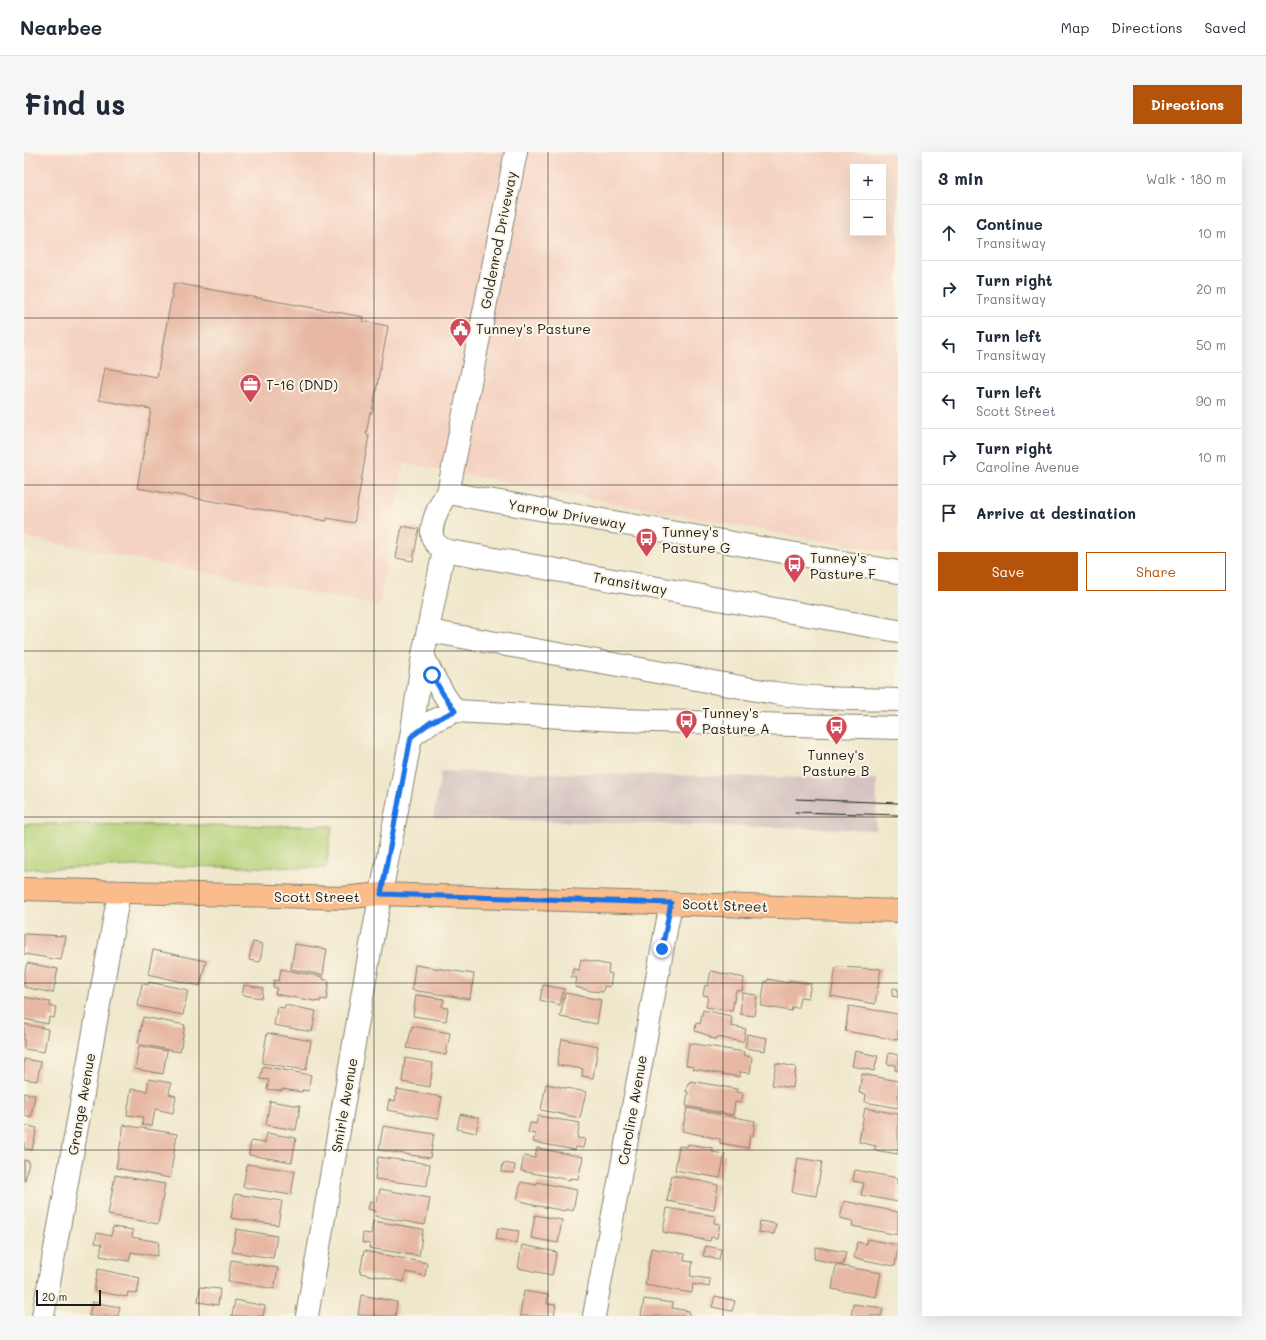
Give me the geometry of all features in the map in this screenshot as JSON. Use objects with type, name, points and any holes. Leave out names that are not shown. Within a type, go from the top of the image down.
[{"type":"main road","name":"Scott Street","points":[[24,890],[342,898],[381,894],[898,910]]},
{"type":"street","name":"Goldenrod Driveway","points":[[448,494],[516,152]]},
{"type":"street","points":[[381,894],[411,737],[423,655],[444,550],[434,541],[432,535],[438,509],[443,499],[448,494]]},
{"type":"street","name":"Yarrow Driveway","points":[[448,494],[898,572]]},
{"type":"street","name":"Transitway","points":[[444,550],[898,630]]},
{"type":"street","points":[[429,631],[780,694],[898,700]]},
{"type":"street","points":[[423,655],[439,688],[455,711]]},
{"type":"street","points":[[411,737],[431,722],[455,711],[618,720],[898,728]]},
{"type":"street","name":"Grange Avenue","points":[[43,1316],[119,893]]},
{"type":"street","name":"Smirle Avenue","points":[[307,1316],[381,894]]},
{"type":"street","name":"Caroline Avenue","points":[[594,1316],[671,903]]},
{"type":"shaded area","name":"Tunney's Pasture","points":[[24,152],[898,152],[898,554],[716,522],[404,463],[379,606],[24,537]]},
{"type":"shaded area","points":[[441,771],[877,779],[876,830],[433,818]]},
{"type":"green space","points":[[24,824],[332,826],[326,868],[144,866],[24,869]]},
{"type":"building","name":"T-16 (DND)","points":[[174,283],[364,317],[363,321],[388,326],[372,413],[370,413],[366,434],[369,435],[354,523],[327,518],[327,521],[137,488],[151,409],[99,400],[105,368],[157,377]]},
{"type":"building","points":[[402,526],[419,529],[413,561],[396,558]]},
{"type":"building","points":[[24,934],[66,936],[61,960],[24,954]]},
{"type":"building","points":[[253,942],[263,944],[260,962],[249,960]]},
{"type":"building","points":[[295,944],[327,949],[323,975],[291,969]]},
{"type":"building","points":[[153,950],[206,961],[200,986],[148,974]]},
{"type":"building","points":[[581,959],[609,965],[608,973],[612,974],[610,987],[604,986],[603,992],[575,987],[577,978],[571,977],[573,969],[579,970]]},
{"type":"building","points":[[27,963],[58,969],[53,993],[24,987],[24,976]]},
{"type":"building","points":[[415,965],[474,974],[470,999],[412,990]]},
{"type":"building","points":[[836,967],[881,969],[875,1004],[831,996]]},
{"type":"building","points":[[281,969],[323,977],[323,979],[329,981],[326,1000],[320,999],[320,1002],[275,994],[277,988],[273,987],[274,980],[279,981]]},
{"type":"building","points":[[711,971],[744,978],[742,991],[736,990],[732,1011],[706,1007],[708,996],[703,995],[705,985],[708,986]]},
{"type":"building","points":[[768,979],[788,983],[789,980],[811,984],[808,998],[800,997],[798,1008],[792,1007],[791,1011],[761,1006],[765,981],[767,982]]},
{"type":"building","points":[[149,982],[188,990],[183,1015],[138,1006],[142,984],[148,985]]},
{"type":"building","points":[[244,985],[263,988],[262,998],[242,995]]},
{"type":"building","points":[[543,985],[564,989],[560,1005],[540,1000]]},
{"type":"building","points":[[893,988],[898,989],[898,997],[892,996]]},
{"type":"building","points":[[565,993],[601,1000],[597,1024],[560,1017]]},
{"type":"building","points":[[742,993],[757,995],[754,1016],[740,1014]]},
{"type":"building","points":[[416,995],[444,999],[442,1007],[448,1008],[446,1021],[413,1016]]},
{"type":"building","points":[[24,997],[50,1002],[50,1006],[56,1007],[54,1018],[49,1017],[48,1024],[24,1019]]},
{"type":"building","points":[[285,1005],[316,1011],[312,1032],[274,1025],[277,1007],[284,1008]]},
{"type":"building","points":[[849,1006],[898,1014],[898,1040],[845,1031]]},
{"type":"building","points":[[703,1010],[731,1016],[731,1026],[746,1029],[743,1042],[717,1037],[716,1039],[710,1038],[710,1036],[695,1031],[696,1023],[700,1024]]},
{"type":"building","points":[[143,1017],[185,1025],[180,1052],[138,1044]]},
{"type":"building","points":[[24,1024],[48,1029],[44,1052],[24,1049]]},
{"type":"building","points":[[412,1026],[450,1033],[446,1055],[407,1048]]},
{"type":"building","points":[[267,1033],[311,1041],[306,1070],[262,1063]]},
{"type":"building","points":[[747,1034],[767,1038],[765,1051],[745,1048]]},
{"type":"building","points":[[562,1039],[598,1046],[593,1078],[582,1076],[583,1069],[557,1065]]},
{"type":"building","points":[[689,1043],[744,1052],[743,1055],[752,1057],[750,1073],[740,1072],[740,1077],[693,1069],[693,1067],[686,1065]]},
{"type":"building","points":[[139,1046],[167,1051],[163,1074],[135,1069]]},
{"type":"building","points":[[855,1051],[878,1056],[874,1071],[852,1066]]},
{"type":"building","points":[[889,1053],[898,1055],[898,1071],[895,1070],[895,1065],[887,1064]]},
{"type":"building","points":[[405,1058],[433,1063],[430,1087],[402,1082]]},
{"type":"building","points":[[24,1059],[41,1062],[37,1081],[24,1079]]},
{"type":"building","points":[[776,1063],[796,1067],[793,1088],[772,1085]]},
{"type":"building","points":[[263,1066],[311,1075],[308,1091],[302,1090],[302,1092],[282,1089],[282,1091],[267,1089],[269,1080],[260,1079]]},
{"type":"building","points":[[862,1074],[898,1081],[898,1108],[865,1102],[866,1094],[859,1093]]},
{"type":"building","points":[[149,1079],[171,1083],[169,1094],[176,1096],[173,1113],[155,1109],[152,1126],[142,1125],[143,1117],[127,1115],[131,1089],[147,1091]]},
{"type":"building","points":[[690,1081],[737,1089],[736,1092],[743,1093],[741,1103],[735,1102],[733,1115],[686,1106],[688,1092],[686,1092]]},
{"type":"building","points":[[546,1084],[586,1092],[580,1118],[541,1110]]},
{"type":"building","points":[[397,1089],[442,1097],[438,1119],[387,1110],[389,1100],[395,1101]]},
{"type":"building","points":[[24,1093],[35,1095],[31,1117],[24,1115]]},
{"type":"building","points":[[270,1101],[300,1106],[296,1130],[266,1125]]},
{"type":"building","points":[[687,1108],[755,1121],[753,1136],[750,1135],[748,1148],[720,1143],[720,1139],[682,1131]]},
{"type":"building","points":[[865,1108],[898,1114],[898,1154],[874,1150],[876,1146],[859,1142]]},
{"type":"building","points":[[460,1114],[479,1118],[476,1133],[457,1129]]},
{"type":"building","points":[[538,1116],[580,1123],[577,1138],[585,1139],[583,1148],[576,1147],[575,1150],[533,1142],[535,1134],[528,1133],[530,1123],[536,1124]]},
{"type":"building","points":[[24,1125],[37,1128],[32,1150],[24,1148]]},
{"type":"building","points":[[124,1125],[177,1134],[170,1178],[116,1168]]},
{"type":"building","points":[[383,1126],[434,1134],[430,1158],[379,1150]]},
{"type":"building","points":[[267,1133],[296,1138],[292,1162],[249,1155],[251,1141],[265,1143]]},
{"type":"building","points":[[688,1144],[713,1148],[712,1152],[725,1154],[720,1178],[675,1170],[679,1146],[687,1147]]},
{"type":"building","points":[[537,1148],[583,1157],[578,1179],[570,1178],[570,1180],[521,1171],[524,1156],[535,1158]]},
{"type":"building","points":[[378,1157],[430,1164],[427,1186],[375,1179]]},
{"type":"building","points":[[798,1158],[822,1162],[816,1196],[792,1192]]},
{"type":"building","points":[[24,1160],[29,1161],[25,1181],[24,1181]]},
{"type":"building","points":[[503,1163],[515,1165],[514,1173],[502,1172]]},
{"type":"building","points":[[247,1164],[295,1171],[291,1195],[243,1187]]},
{"type":"building","points":[[855,1170],[898,1178],[898,1202],[861,1195],[864,1183],[853,1181]]},
{"type":"building","points":[[115,1175],[165,1184],[158,1224],[108,1215]]},
{"type":"building","points":[[672,1175],[718,1185],[714,1210],[667,1201]]},
{"type":"building","points":[[521,1182],[537,1185],[537,1182],[577,1190],[573,1211],[533,1205],[517,1200]]},
{"type":"building","points":[[380,1189],[430,1198],[425,1225],[375,1216],[376,1211],[368,1209],[370,1201],[377,1202]]},
{"type":"building","points":[[235,1194],[282,1201],[278,1225],[231,1218]]},
{"type":"building","points":[[844,1201],[898,1212],[898,1235],[852,1226],[853,1221],[840,1218]]},
{"type":"building","points":[[667,1208],[715,1216],[714,1223],[720,1224],[717,1238],[711,1237],[710,1241],[663,1232]]},
{"type":"building","points":[[535,1215],[562,1220],[558,1243],[531,1238]]},
{"type":"building","points":[[373,1221],[423,1229],[419,1256],[369,1248],[370,1244],[362,1243],[363,1233],[371,1234]]},
{"type":"building","points":[[760,1221],[776,1224],[774,1234],[758,1232]]},
{"type":"building","points":[[113,1227],[133,1230],[132,1237],[159,1242],[157,1256],[131,1252],[129,1261],[100,1256],[102,1244],[95,1243],[97,1233],[111,1236]]},
{"type":"building","points":[[498,1228],[519,1231],[517,1243],[496,1239]]},
{"type":"building","points":[[236,1229],[277,1236],[273,1258],[232,1252]]},
{"type":"building","points":[[867,1239],[898,1245],[895,1266],[854,1258],[857,1242],[866,1244]]},
{"type":"building","points":[[522,1245],[557,1252],[552,1275],[518,1268]]},
{"type":"building","points":[[706,1246],[721,1249],[719,1260],[703,1256]]},
{"type":"building","points":[[816,1247],[846,1252],[843,1265],[814,1259]]},
{"type":"building","points":[[651,1248],[685,1254],[684,1261],[693,1262],[690,1276],[710,1279],[709,1287],[693,1284],[692,1293],[645,1285]]},
{"type":"building","points":[[364,1251],[427,1263],[425,1276],[406,1272],[404,1282],[360,1273]]},
{"type":"building","points":[[231,1260],[278,1268],[274,1289],[228,1281]]},
{"type":"building","points":[[836,1265],[881,1273],[876,1297],[832,1289]]},
{"type":"building","points":[[98,1269],[140,1278],[137,1294],[128,1292],[127,1297],[94,1291]]},
{"type":"building","points":[[200,1287],[220,1289],[218,1305],[198,1302]]},
{"type":"building","points":[[524,1291],[548,1295],[547,1304],[556,1305],[554,1316],[520,1316]]},
{"type":"building","points":[[361,1295],[397,1302],[395,1316],[358,1315]]},
{"type":"building","points":[[715,1296],[735,1301],[732,1311],[712,1307]]},
{"type":"building","points":[[644,1299],[673,1303],[672,1308],[689,1311],[689,1316],[641,1316]]},
{"type":"building","points":[[235,1300],[265,1306],[263,1316],[232,1316]]},
{"type":"building","points":[[92,1302],[120,1307],[118,1316],[89,1316]]},
{"type":"building","points":[[853,1304],[883,1308],[881,1316],[851,1316]]},
{"type":"tram line","points":[[796,799],[898,803]]},
{"type":"tram line","points":[[795,812],[898,815]]},
{"type":"place","name":"Tunney's Pasture","points":[[461,348]]},
{"type":"place","name":"T-16 (DND)","points":[[250,404]]},
{"type":"place","name":"Tunney's Pasture G","points":[[647,558]]},
{"type":"place","name":"Tunney's Pasture F","points":[[794,584]]},
{"type":"place","name":"Tunney's Pasture A","points":[[687,740]]},
{"type":"place","name":"Tunney's Pasture B","points":[[836,746]]},
{"type":"route","points":[[432,675],[455,711],[431,722],[411,737],[381,894],[671,903],[662,949]]}]
